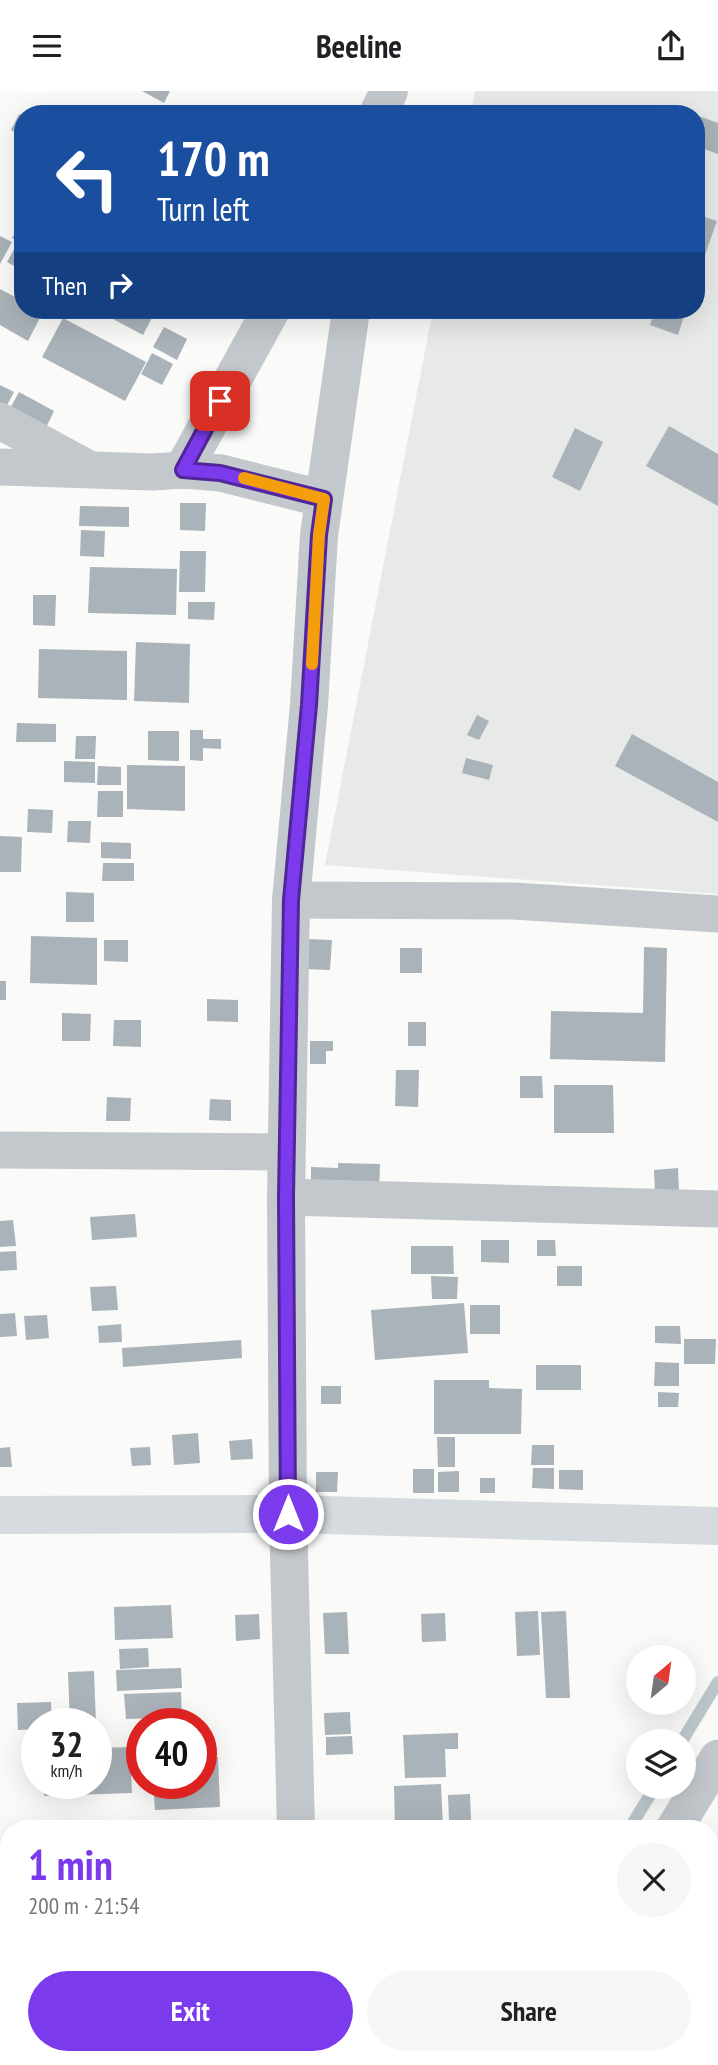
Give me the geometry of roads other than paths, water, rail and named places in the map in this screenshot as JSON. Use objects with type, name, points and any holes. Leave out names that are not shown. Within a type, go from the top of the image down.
[{"type":"main road","points":[[0,1515],[288,1514],[718,1526]]},
{"type":"street","points":[[183,470],[266,319]]},
{"type":"street","points":[[296,1820],[288,1514],[286,1196],[291,900],[309,705],[319,535],[350,319]]},
{"type":"street","points":[[0,421],[92,471]]},
{"type":"street","points":[[0,467],[220,473],[324,499]]},
{"type":"street","points":[[291,900],[514,901],[718,914]]},
{"type":"street","points":[[0,1150],[286,1152]]},
{"type":"street","points":[[286,1196],[718,1209]]},
{"type":"street","points":[[680,1820],[718,1758]]},
{"type":"waterway","points":[[689,1729],[718,1682]]},
{"type":"waterway","points":[[635,1820],[648,1799]]}]
